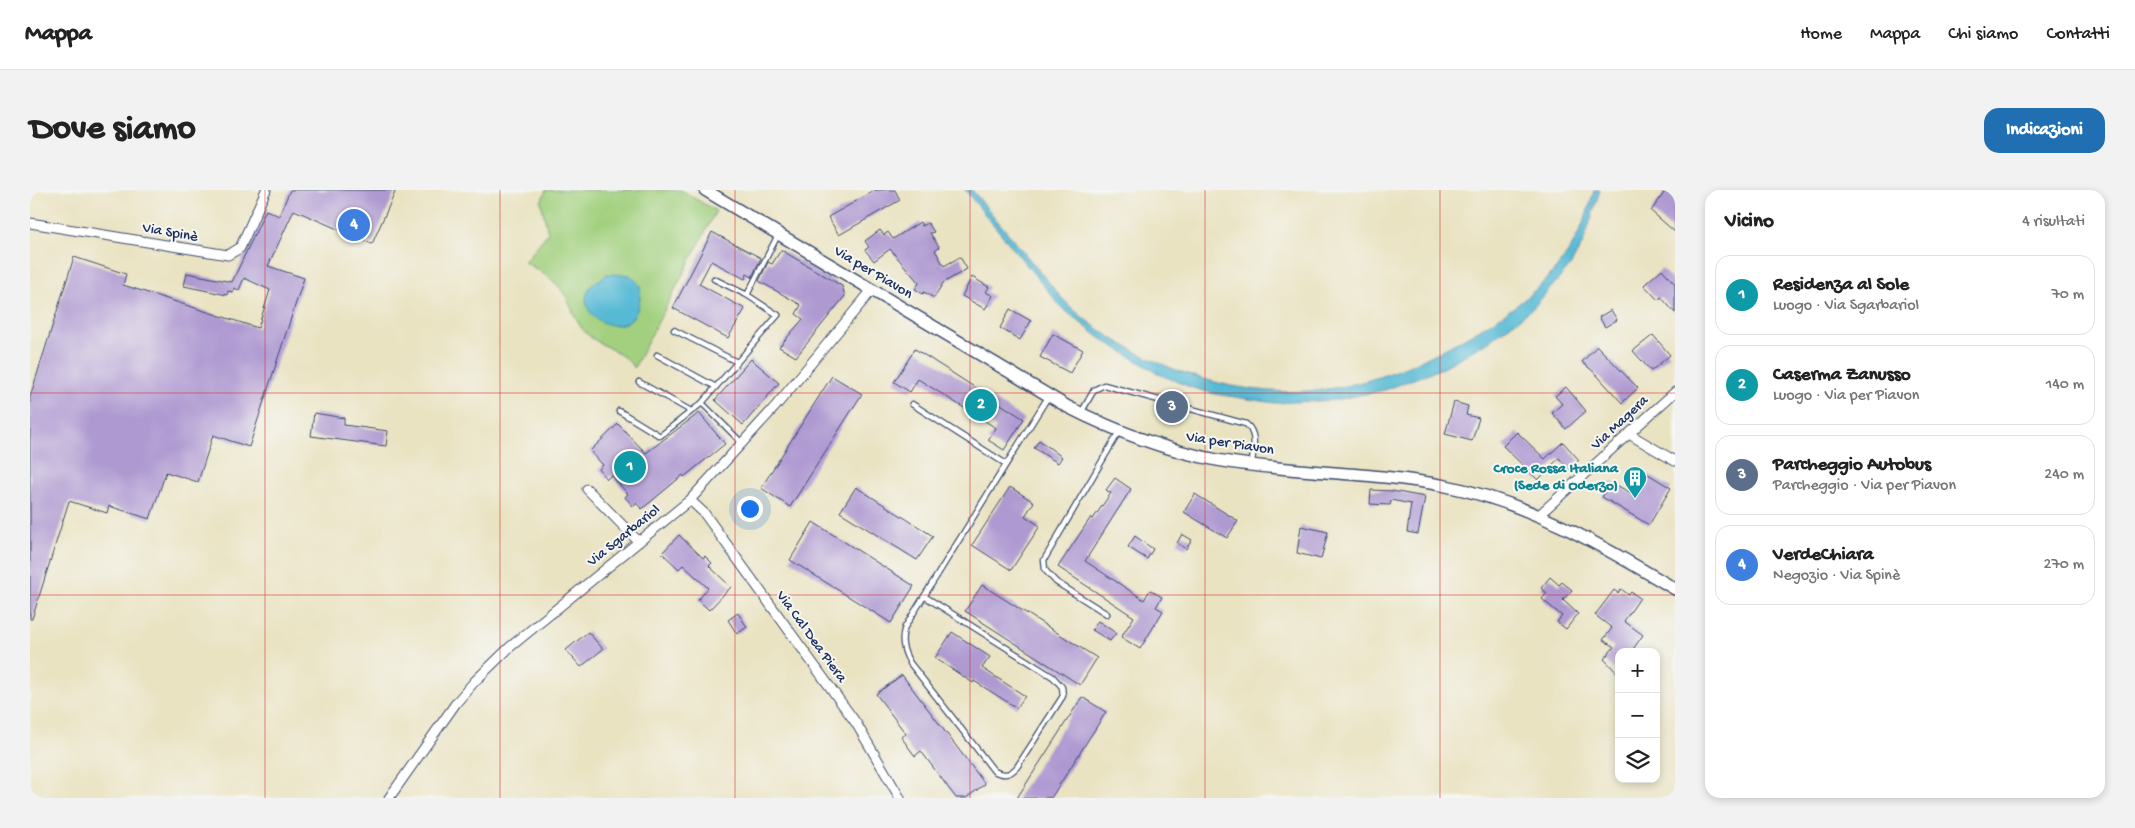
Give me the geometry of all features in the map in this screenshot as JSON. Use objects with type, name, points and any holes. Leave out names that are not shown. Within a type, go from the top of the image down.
[{"type":"street","name":"Via Spinè","points":[[30,223],[228,255],[240,248],[266,190]]},
{"type":"street","name":"Via per Piavon","points":[[705,190],[1049,396],[1081,414],[1120,431],[1194,455],[1251,465],[1383,477],[1446,486],[1494,499],[1539,515],[1612,552],[1675,589]]},
{"type":"street","name":"Via Sgarbariol","points":[[389,798],[456,703],[474,682],[510,647],[690,500],[742,443],[872,290]]},
{"type":"street","name":"Via Magera","points":[[1539,515],[1675,392]]},
{"type":"street","points":[[1629,434],[1675,462]]},
{"type":"street","points":[[587,489],[638,542]]},
{"type":"street","name":"Via Cal Dea Piera","points":[[690,500],[704,513],[856,723],[900,798]]},
{"type":"lane","points":[[747,296],[778,234]]},
{"type":"lane","points":[[619,411],[660,436],[702,403],[778,315],[714,279]]},
{"type":"lane","points":[[674,330],[737,362]]},
{"type":"lane","points":[[656,355],[716,387]]},
{"type":"lane","points":[[639,382],[691,411]]},
{"type":"lane","points":[[1081,414],[1094,390],[1104,385],[1246,424],[1254,437],[1251,465]]},
{"type":"lane","points":[[924,596],[1054,677],[1062,687],[1063,696],[1012,773],[1000,774],[994,771],[904,653],[902,645],[903,632],[924,596],[1049,396]]},
{"type":"lane","points":[[702,403],[742,443]]},
{"type":"lane","points":[[912,404],[1006,464]]},
{"type":"lane","points":[[1107,614],[1056,582],[1045,570],[1044,560],[1120,431]]},
{"type":"green space","points":[[546,190],[681,190],[716,211],[634,368],[624,357],[587,334],[579,325],[567,298],[556,283],[524,262],[548,233],[541,202]]},
{"type":"water","points":[[965,190],[972,190],[1056,292],[1074,310],[1108,336],[1158,363],[1211,381],[1250,389],[1287,392],[1323,390],[1359,383],[1395,371],[1431,356],[1491,322],[1531,293],[1563,259],[1576,239],[1594,190],[1600,190],[1583,243],[1570,266],[1532,309],[1489,341],[1442,368],[1385,390],[1335,400],[1275,403],[1215,394],[1190,387],[1161,375],[1100,338],[1062,308]]},
{"type":"water","points":[[607,274],[630,275],[640,285],[639,306],[632,319],[621,324],[610,324],[599,320],[590,312],[586,301],[590,287]]},
{"type":"building","points":[[290,190],[396,190],[372,244],[294,210],[268,266],[304,278],[249,447],[213,435],[198,482],[166,472],[150,519],[109,506],[107,513],[69,501],[32,619],[30,619],[30,397],[74,257],[126,274],[123,285],[258,328],[270,290],[244,278],[239,290],[234,288],[233,292],[228,291],[227,295],[184,286],[187,273],[232,282],[266,210],[279,216]]},
{"type":"building","points":[[876,190],[895,190],[900,200],[839,235],[828,217]]},
{"type":"building","points":[[1666,190],[1675,190],[1675,232],[1651,211]]},
{"type":"building","points":[[920,222],[922,226],[928,223],[934,232],[930,233],[939,247],[935,250],[944,266],[960,257],[967,269],[943,283],[934,298],[915,289],[919,283],[890,249],[874,261],[865,250],[869,247],[865,241],[880,230],[884,235],[888,232],[893,239]]},
{"type":"building","points":[[712,232],[761,258],[752,277],[747,274],[745,279],[711,261],[699,284],[745,309],[728,338],[673,308]]},
{"type":"building","points":[[781,250],[842,286],[845,296],[796,357],[779,347],[803,319],[796,314],[801,305],[759,281],[768,262],[772,264]]},
{"type":"building","points":[[1662,269],[1675,284],[1675,313],[1661,297],[1658,300],[1644,285]]},
{"type":"building","points":[[972,277],[989,287],[986,292],[993,296],[985,309],[962,296]]},
{"type":"building","points":[[1010,309],[1031,321],[1020,340],[1000,328]]},
{"type":"building","points":[[1611,310],[1617,320],[1605,327],[1599,317]]},
{"type":"building","points":[[1053,334],[1083,350],[1070,373],[1040,357]]},
{"type":"building","points":[[1653,335],[1670,355],[1651,371],[1633,351]]},
{"type":"building","points":[[1597,346],[1638,388],[1622,403],[1595,373],[1582,362]]},
{"type":"building","points":[[915,349],[1024,419],[1004,450],[988,440],[996,428],[918,379],[910,392],[894,382]]},
{"type":"building","points":[[751,359],[779,383],[743,425],[715,400]]},
{"type":"building","points":[[832,376],[862,394],[790,507],[761,488]]},
{"type":"building","points":[[1566,387],[1586,411],[1566,429],[1552,413],[1562,404],[1555,396]]},
{"type":"building","points":[[1454,402],[1468,406],[1466,415],[1479,418],[1472,441],[1445,434]]},
{"type":"building","points":[[314,413],[344,418],[344,425],[388,431],[386,446],[311,436]]},
{"type":"building","points":[[699,413],[725,444],[642,509],[636,503],[633,506],[625,497],[628,494],[611,475],[607,479],[599,469],[603,465],[590,451],[618,424],[646,453]]},
{"type":"building","points":[[1517,432],[1545,459],[1563,442],[1579,460],[1569,470],[1559,458],[1538,480],[1503,446]]},
{"type":"building","points":[[1039,440],[1062,457],[1058,463],[1034,448]]},
{"type":"building","name":"Croce Rossa Italiana (Sede di Oderzo)","points":[[1648,474],[1671,488],[1649,525],[1602,497],[1611,482],[1636,496]]},
{"type":"building","points":[[1115,478],[1131,489],[1085,561],[1144,600],[1150,590],[1162,597],[1156,607],[1163,611],[1140,649],[1121,637],[1134,617],[1058,567],[1091,517],[1093,519],[1111,493],[1106,490]]},
{"type":"building","points":[[856,487],[933,536],[917,560],[840,512]]},
{"type":"building","points":[[1010,487],[1034,502],[1025,516],[1040,526],[1011,570],[972,545]]},
{"type":"building","points":[[1371,490],[1392,491],[1425,497],[1418,534],[1407,532],[1411,504],[1391,500],[1390,505],[1370,504]]},
{"type":"building","points":[[1195,494],[1238,521],[1227,538],[1184,512]]},
{"type":"building","points":[[813,522],[914,586],[891,623],[790,560]]},
{"type":"building","points":[[1301,526],[1328,532],[1321,559],[1297,553]]},
{"type":"building","points":[[1182,534],[1192,540],[1186,549],[1177,543]]},
{"type":"building","points":[[679,535],[703,558],[705,556],[712,563],[709,566],[731,587],[709,610],[698,600],[708,588],[683,565],[679,569],[662,553]]},
{"type":"building","points":[[1135,536],[1153,549],[1147,559],[1128,547]]},
{"type":"building","points":[[1550,577],[1559,585],[1562,582],[1572,590],[1563,600],[1578,614],[1566,629],[1557,622],[1562,616],[1542,599],[1547,593],[1541,588]]},
{"type":"building","points":[[982,585],[1097,658],[1080,685],[965,611]]},
{"type":"building","points":[[1621,589],[1629,595],[1631,592],[1640,598],[1624,621],[1643,635],[1634,648],[1615,648],[1615,671],[1604,659],[1614,647],[1603,640],[1612,628],[1595,615],[1614,590],[1618,593]]},
{"type":"building","points":[[738,613],[747,627],[737,634],[728,620]]},
{"type":"building","points":[[1098,621],[1116,633],[1110,641],[1092,630]]},
{"type":"building","points":[[588,632],[603,649],[581,667],[566,650]]},
{"type":"building","points":[[952,632],[990,657],[982,668],[1025,696],[1017,708],[974,681],[973,683],[935,658]]},
{"type":"building","points":[[902,675],[985,784],[966,798],[956,798],[921,751],[915,756],[901,737],[906,734],[876,694]]},
{"type":"building","points":[[1082,697],[1106,712],[1051,798],[1017,798]]},
{"type":"place","name":"VerdeChiara","points":[[354,225]]},
{"type":"place","name":"Caserma Zanusso","points":[[981,405]]},
{"type":"place","name":"Parcheggio Autobus","points":[[1172,407]]},
{"type":"place","name":"Residenza al Sole","points":[[630,467]]},
{"type":"place","name":"Croce Rossa Italiana (Sede di Oderzo)","points":[[1635,499]]}]
